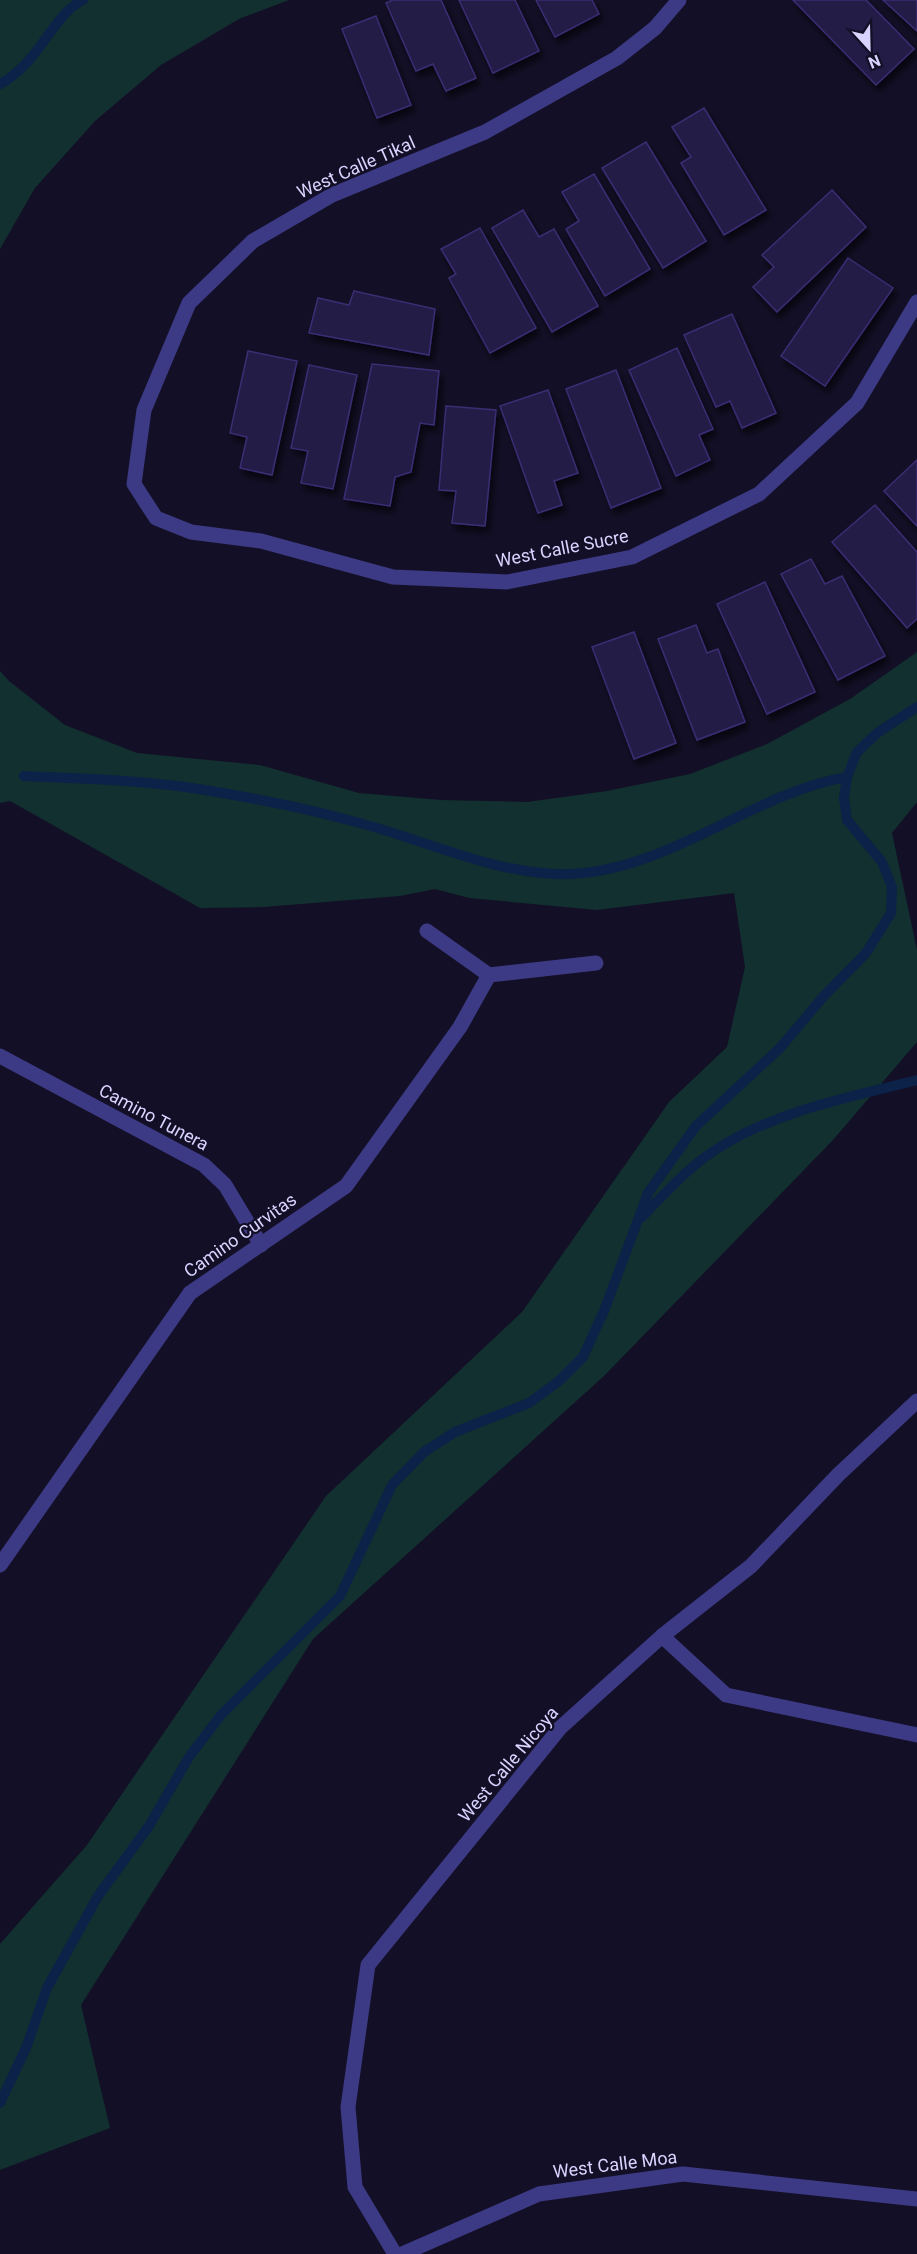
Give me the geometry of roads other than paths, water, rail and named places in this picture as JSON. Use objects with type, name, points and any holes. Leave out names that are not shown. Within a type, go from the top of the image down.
[{"type":"street","name":"West Calle Tikal","points":[[134,484],[144,410],[189,303],[253,241],[332,195],[484,132],[617,58],[655,28],[679,0]]},
{"type":"street","name":"West Calle Sucre","points":[[134,484],[156,518],[191,532],[261,541],[393,577],[507,582],[632,557],[759,494],[857,404],[917,302]]},
{"type":"street","points":[[428,931],[489,975],[596,963]]},
{"type":"street","name":"Camino Curvitas","points":[[0,1565],[189,1293],[346,1186],[460,1027],[489,975]]},
{"type":"street","name":"Camino Tunera","points":[[0,1056],[204,1165],[225,1185],[261,1245]]},
{"type":"street","name":"West Calle Nicoya","points":[[395,2254],[355,2187],[348,2107],[368,1965],[560,1728],[662,1636],[751,1566],[838,1475],[917,1401]]},
{"type":"street","points":[[662,1636],[726,1695],[917,1736]]},
{"type":"street","name":"West Calle Moa","points":[[402,2254],[539,2194],[683,2174],[917,2199]]},
{"type":"waterway","points":[[0,84],[25,64],[63,16],[83,0]]},
{"type":"waterway","points":[[0,2103],[26,2048],[47,1988],[98,1896],[149,1826],[189,1757],[221,1715],[340,1596],[392,1485],[424,1452],[455,1432],[529,1403],[559,1381],[583,1357],[604,1311],[648,1193],[696,1126],[780,1048],[823,997],[866,953],[891,913],[892,887],[882,862],[847,820],[844,798],[847,777],[857,752],[877,733],[917,707]]},
{"type":"waterway","points":[[24,776],[160,784],[242,796],[378,828],[488,863],[544,873],[571,874],[608,869],[643,859],[677,846],[777,799],[811,786],[847,777]]},
{"type":"waterway","points":[[642,1217],[702,1159],[747,1132],[818,1105],[917,1080]]}]
